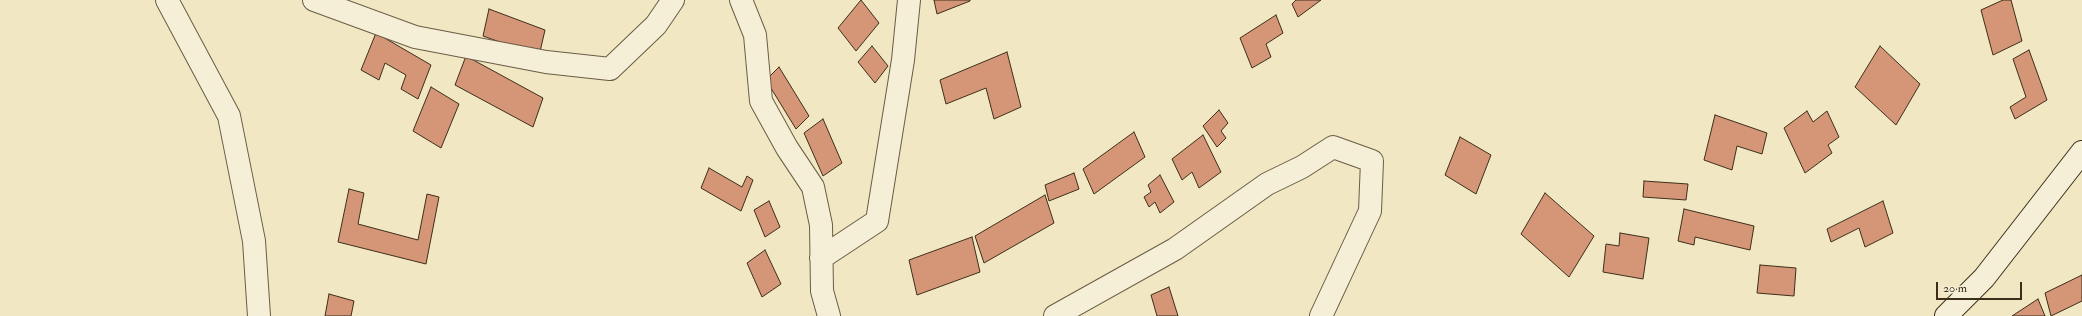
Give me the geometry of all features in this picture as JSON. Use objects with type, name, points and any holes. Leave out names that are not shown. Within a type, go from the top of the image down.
[{"type":"street","points":[[167,0],[229,116],[254,241],[259,316]]},
{"type":"street","points":[[314,0],[415,37],[546,62],[610,69],[656,25],[673,0]]},
{"type":"street","points":[[741,0],[756,35],[761,101],[787,148],[812,187],[821,225],[822,291],[828,316]]},
{"type":"street","points":[[821,258],[877,221],[903,60],[909,0]]},
{"type":"street","points":[[1055,316],[1175,249],[1267,184],[1302,167],[1333,147],[1372,161],[1370,211],[1321,316]]},
{"type":"street","points":[[1946,316],[1984,278],[2082,152]]},
{"type":"building","points":[[861,0],[879,23],[856,51],[838,28]]},
{"type":"building","points":[[934,0],[970,0],[970,1],[937,14]]},
{"type":"building","points":[[1296,0],[1321,0],[1298,17],[1292,4]]},
{"type":"building","points":[[2003,0],[2011,0],[2022,41],[1993,55],[1981,10]]},
{"type":"building","points":[[489,9],[545,30],[539,56],[483,36]]},
{"type":"building","points":[[1276,15],[1283,33],[1266,44],[1271,57],[1252,68],[1240,38]]},
{"type":"building","points":[[376,33],[431,65],[418,99],[401,89],[406,75],[385,63],[379,80],[361,70]]},
{"type":"building","points":[[872,46],[888,66],[875,83],[858,62]]},
{"type":"building","points":[[1880,46],[1920,84],[1896,125],[1855,87]]},
{"type":"building","points":[[2029,50],[2047,100],[2015,119],[2010,107],[2026,97],[2013,59]]},
{"type":"building","points":[[1007,52],[1021,107],[994,119],[986,88],[946,104],[940,80]]},
{"type":"building","points":[[466,56],[543,98],[533,127],[455,85]]},
{"type":"building","points":[[779,67],[809,116],[796,129],[766,80]]},
{"type":"building","points":[[431,87],[459,104],[441,148],[413,131]]},
{"type":"building","points":[[1219,110],[1228,123],[1221,131],[1226,138],[1217,147],[1203,126]]},
{"type":"building","points":[[1807,111],[1813,122],[1827,111],[1839,137],[1828,145],[1832,153],[1805,173],[1784,128]]},
{"type":"building","points":[[1715,115],[1767,133],[1762,154],[1737,146],[1732,170],[1704,160]]},
{"type":"building","points":[[823,119],[842,163],[823,176],[804,133]]},
{"type":"building","points":[[1134,132],[1145,157],[1094,194],[1083,169]]},
{"type":"building","points":[[1203,135],[1221,172],[1199,188],[1192,172],[1182,180],[1172,159]]},
{"type":"building","points":[[1460,137],[1491,155],[1476,194],[1445,175]]},
{"type":"building","points":[[709,168],[742,187],[747,176],[753,180],[741,211],[701,188]]},
{"type":"building","points":[[1074,173],[1079,189],[1049,201],[1045,185]]},
{"type":"building","points":[[1160,175],[1174,202],[1160,213],[1155,202],[1149,207],[1144,197],[1151,192],[1148,185]]},
{"type":"building","points":[[1644,181],[1688,184],[1686,200],[1643,197]]},
{"type":"building","points":[[349,189],[364,193],[358,224],[418,240],[427,194],[439,197],[426,264],[338,242]]},
{"type":"building","points":[[1545,193],[1594,236],[1569,277],[1521,234]]},
{"type":"building","points":[[1045,195],[1054,223],[984,263],[975,236]]},
{"type":"building","points":[[769,201],[780,227],[765,237],[754,210]]},
{"type":"building","points":[[1883,201],[1893,233],[1865,247],[1859,228],[1831,242],[1827,229]]},
{"type":"building","points":[[1684,209],[1754,226],[1750,250],[1695,237],[1694,245],[1678,241]]},
{"type":"building","points":[[1620,233],[1649,238],[1643,279],[1603,272],[1606,244],[1619,246]]},
{"type":"building","points":[[972,237],[980,272],[917,295],[909,260]]},
{"type":"building","points":[[765,250],[781,284],[762,297],[747,263]]},
{"type":"building","points":[[1760,265],[1796,268],[1794,296],[1757,293]]},
{"type":"building","points":[[2082,275],[2082,301],[2051,316],[2045,293]]},
{"type":"building","points":[[1169,287],[1178,316],[1157,316],[1151,295]]},
{"type":"building","points":[[329,294],[354,301],[351,316],[325,316]]},
{"type":"building","points":[[2038,299],[2045,316],[2012,316]]}]
